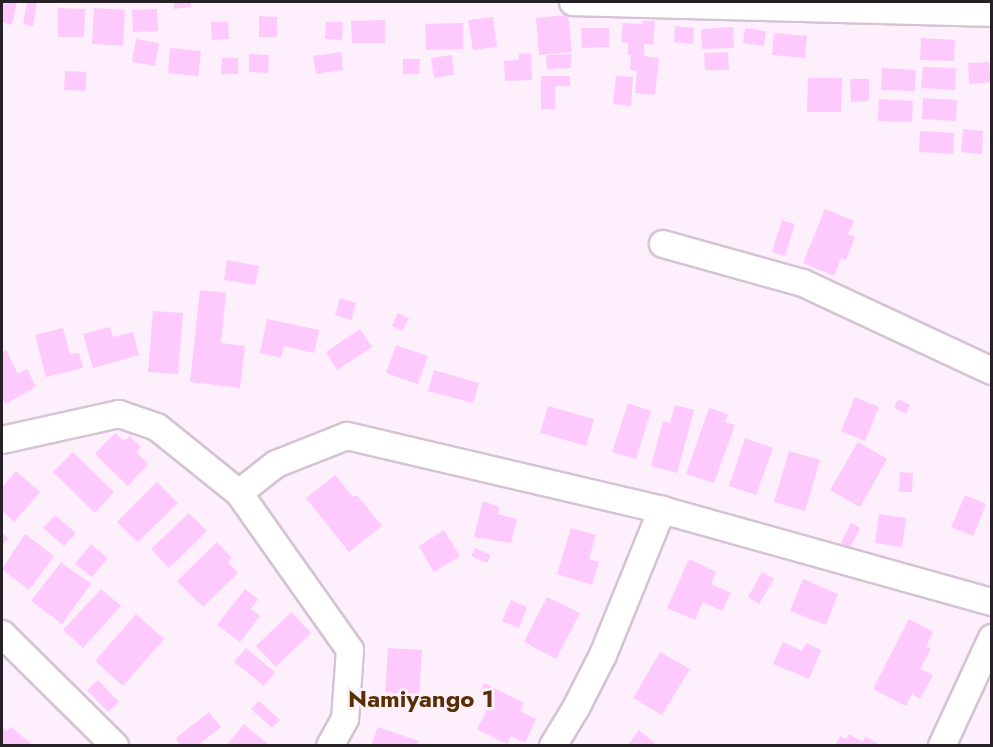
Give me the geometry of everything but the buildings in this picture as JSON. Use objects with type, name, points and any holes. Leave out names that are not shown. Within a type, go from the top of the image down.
[{"type":"street","points":[[573,2],[987,9]]},
{"type":"street","points":[[663,244],[803,283],[992,371]]},
{"type":"street","points":[[2,440],[119,414],[157,427],[239,493],[350,650],[345,719],[330,746]]},
{"type":"street","points":[[239,493],[276,464],[347,436],[662,510],[992,602]]},
{"type":"street","points":[[553,746],[576,708],[608,644],[662,510]]},
{"type":"street","points":[[2,634],[115,746]]},
{"type":"street","points":[[942,746],[992,638]]},
{"type":"district","name":"Namiyango 1","points":[[421,699]]}]
